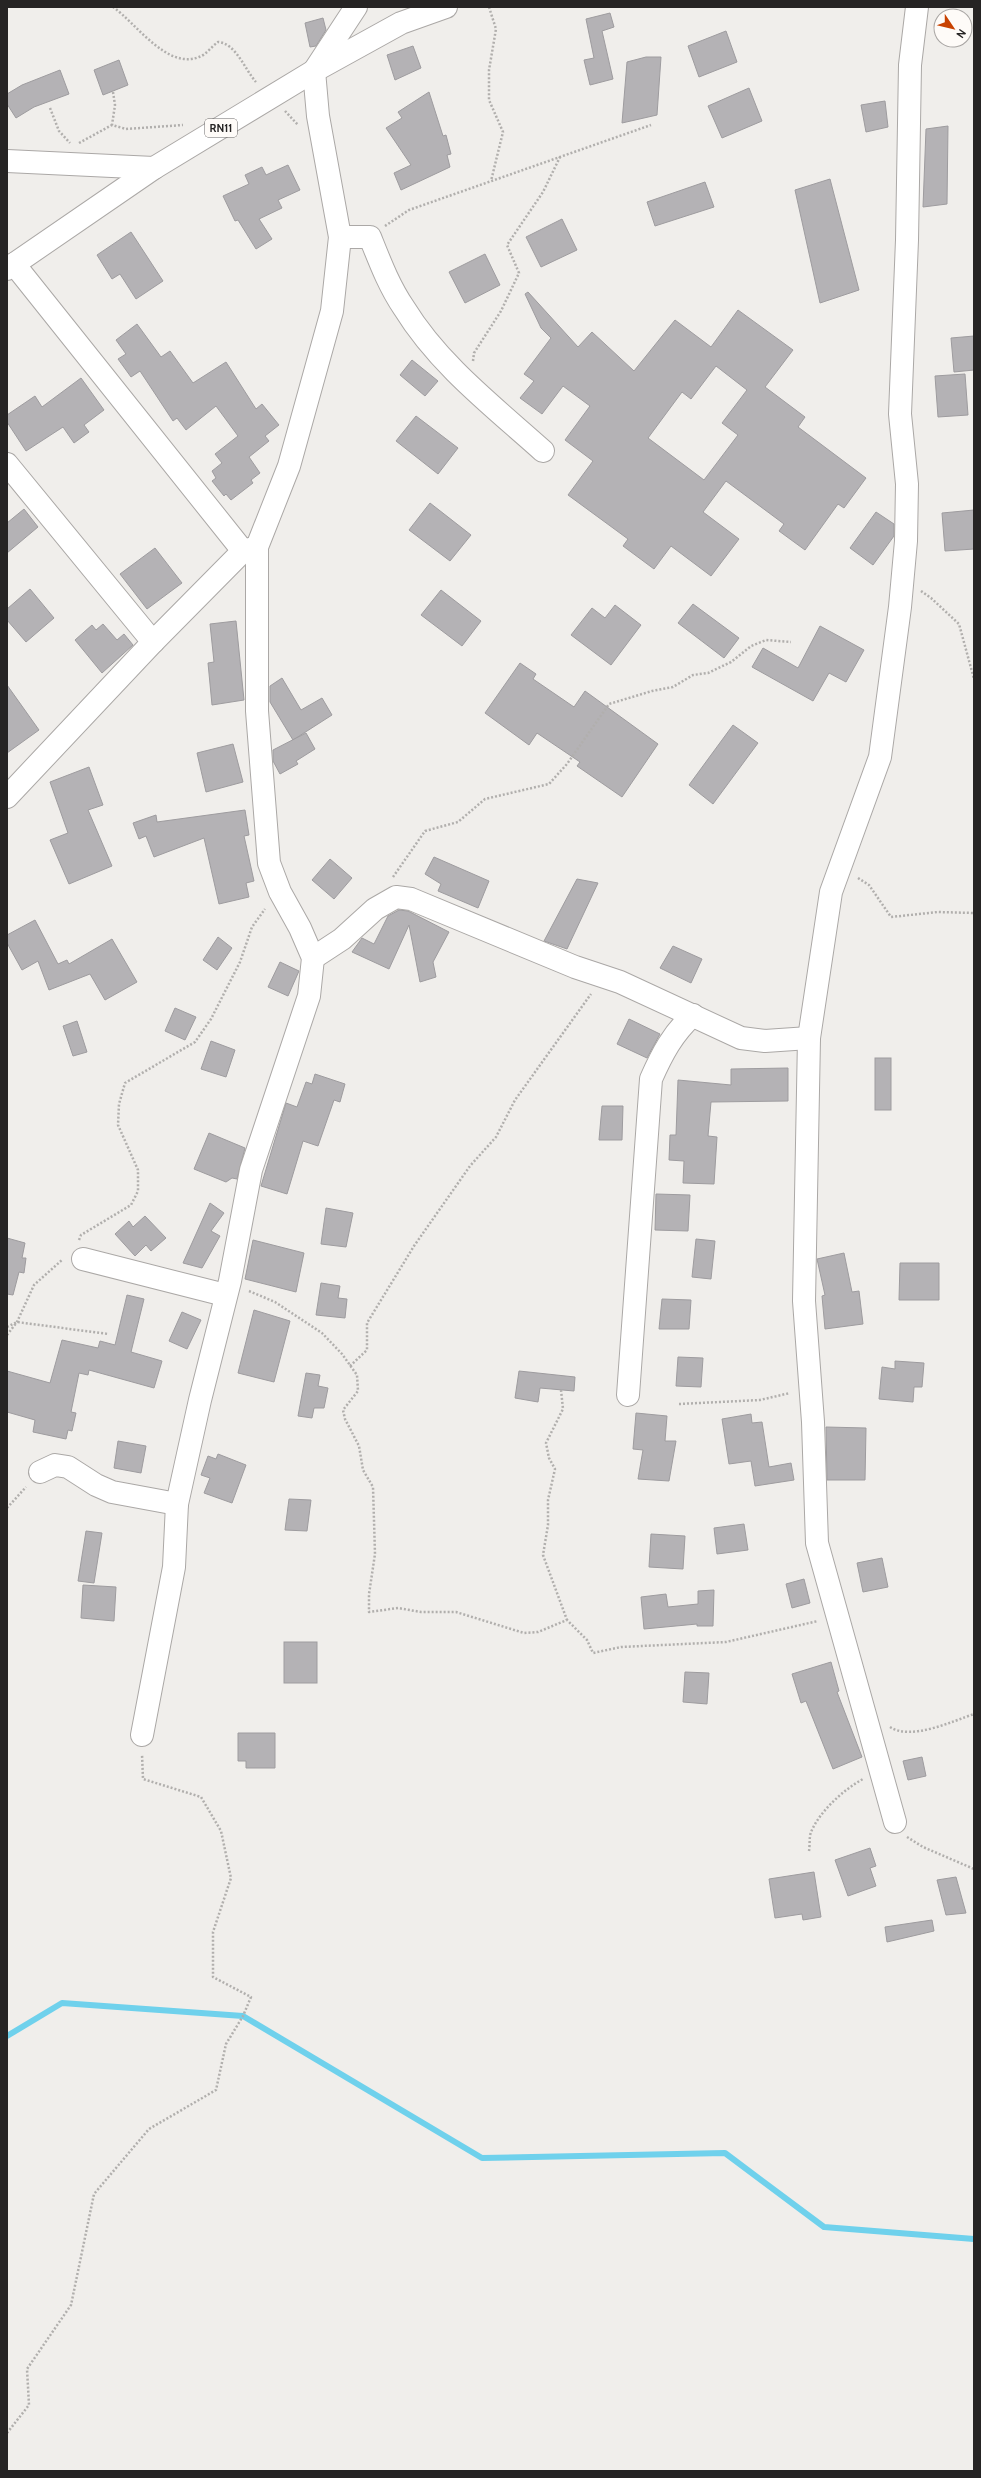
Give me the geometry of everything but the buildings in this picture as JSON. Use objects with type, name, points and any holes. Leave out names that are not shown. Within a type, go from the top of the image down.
[{"type":"street","points":[[7,797],[152,642],[250,549],[289,466],[332,311],[340,237],[318,116],[314,71],[356,7]]},
{"type":"street","name":"RN11","points":[[10,266],[154,168],[314,71],[401,23],[446,7]]},
{"type":"street","points":[[895,1822],[817,1543],[810,1389],[804,1301],[809,1038],[831,892],[880,756],[903,580],[906,541],[907,484],[900,414],[907,240],[910,64],[917,7]]},
{"type":"street","points":[[7,161],[154,168]]},
{"type":"street","points":[[340,237],[370,237],[386,278],[404,309],[427,341],[470,386],[543,451]]},
{"type":"street","points":[[10,266],[250,549],[257,711],[269,863],[280,892],[300,928],[313,958],[309,996],[251,1170],[228,1288],[178,1504],[174,1567],[142,1734]]},
{"type":"street","points":[[7,464],[152,642]]},
{"type":"street","points":[[313,958],[342,939],[375,909],[396,897],[411,899],[561,961],[604,976],[741,1038],[765,1041],[809,1038]]},
{"type":"street","points":[[628,1395],[651,1079],[662,1053],[679,1027],[693,1015]]},
{"type":"street","points":[[78,1254],[228,1288]]},
{"type":"street","points":[[40,1472],[55,1465],[68,1467],[96,1485],[112,1492],[178,1504]]},
{"type":"path","points":[[113,7],[124,14],[139,32],[166,52],[178,58],[199,58],[218,42],[225,42],[232,47],[248,74],[272,97],[300,129]]},
{"type":"path","points":[[490,7],[496,29],[489,70],[489,100],[503,132],[491,181]]},
{"type":"path","points":[[112,125],[115,105],[113,92]]},
{"type":"path","points":[[50,108],[59,131],[68,142],[78,143],[112,125],[126,128],[185,125]]},
{"type":"path","points":[[370,237],[409,210],[651,125]]},
{"type":"path","points":[[470,386],[474,353],[501,311],[519,273],[507,245],[543,192],[560,157]]},
{"type":"path","points":[[903,580],[931,598],[959,624],[974,679]]},
{"type":"path","points":[[396,897],[392,878],[425,831],[458,822],[485,799],[549,784],[567,764],[609,704],[652,691],[673,687],[693,675],[708,672],[731,662],[751,646],[766,640],[791,642]]},
{"type":"path","points":[[840,866],[869,885],[890,917],[938,912],[974,913]]},
{"type":"path","points":[[7,1335],[17,1322],[34,1286],[78,1254],[82,1235],[131,1205],[138,1191],[138,1170],[118,1126],[119,1104],[125,1083],[195,1042],[211,1019],[240,962],[252,927],[280,892]]},
{"type":"path","points":[[350,1366],[367,1350],[367,1323],[429,1222],[470,1166],[496,1136],[515,1100],[604,976]]},
{"type":"path","points":[[228,1288],[265,1297],[303,1319],[322,1332],[357,1375],[358,1390],[343,1410],[345,1419],[359,1446],[363,1470],[373,1488],[375,1554],[369,1594],[369,1612],[398,1608],[421,1612],[456,1612],[524,1633],[538,1632],[567,1620]]},
{"type":"path","points":[[7,1326],[17,1322],[108,1334]]},
{"type":"path","points":[[679,1404],[760,1400],[810,1389]]},
{"type":"path","points":[[561,1390],[563,1409],[546,1443],[549,1458],[555,1468],[548,1500],[548,1525],[543,1555],[567,1620],[587,1640],[593,1653],[621,1647],[726,1642],[838,1617]]},
{"type":"path","points":[[7,1508],[40,1472]]},
{"type":"path","points":[[889,1726],[893,1729],[914,1731],[938,1727],[974,1714]]},
{"type":"path","points":[[7,2433],[29,2405],[27,2369],[71,2305],[94,2194],[149,2129],[216,2090],[226,2044],[244,2016],[251,1997],[214,1977],[213,1932],[231,1878],[221,1831],[201,1797],[143,1780],[142,1734]]},
{"type":"path","points":[[809,1851],[810,1833],[825,1812],[853,1784],[880,1769]]},
{"type":"path","points":[[895,1822],[909,1840],[974,1869]]},
{"type":"waterway","points":[[7,2036],[62,2003],[243,2016],[482,2158],[725,2153],[824,2227],[974,2239]]}]
